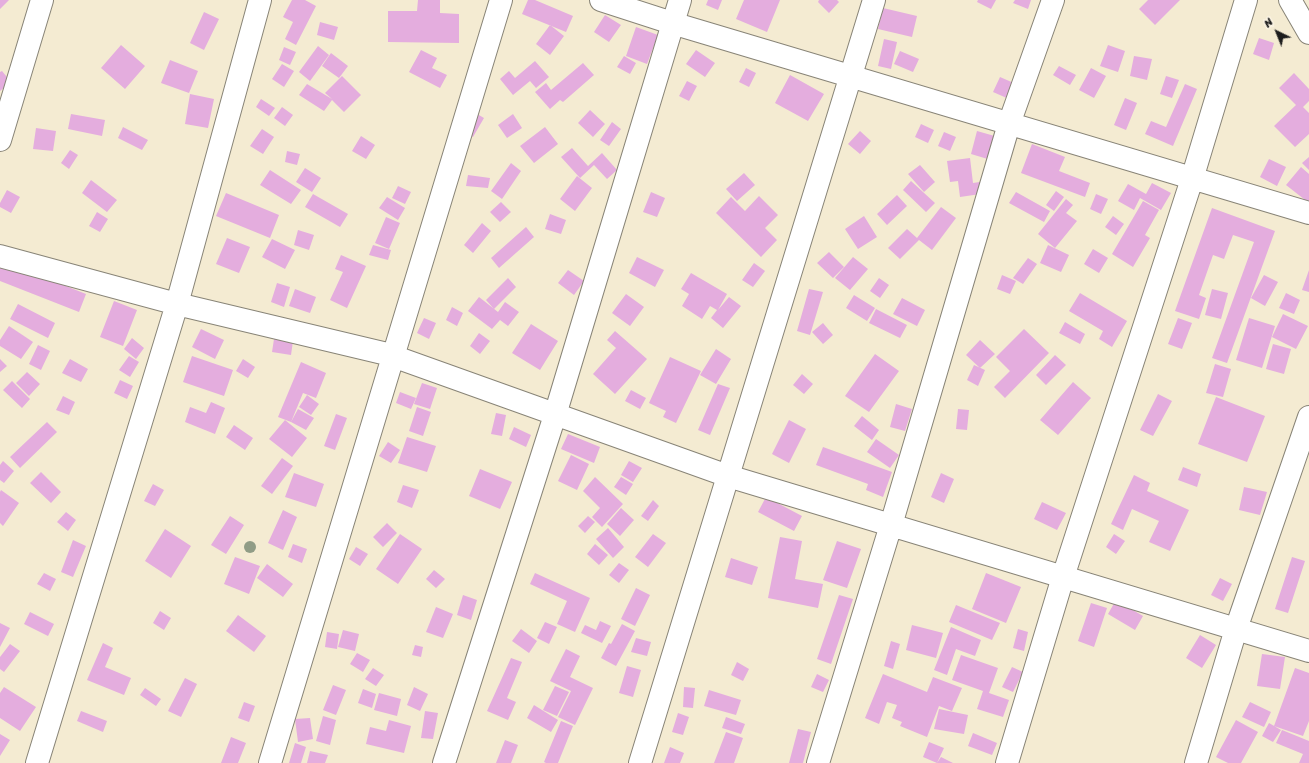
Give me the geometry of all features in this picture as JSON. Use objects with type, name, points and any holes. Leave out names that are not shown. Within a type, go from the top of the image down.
[{"type":"street","points":[[0,140],[42,0]]},
{"type":"street","points":[[38,763],[177,304],[260,0]]},
{"type":"street","points":[[270,763],[501,0]]},
{"type":"street","points":[[600,0],[672,23],[1309,213]]},
{"type":"street","points":[[444,763],[555,415],[680,0]]},
{"type":"street","points":[[640,763],[874,0]]},
{"type":"street","points":[[818,763],[891,525],[1009,124],[1053,0]]},
{"type":"street","points":[[1007,763],[1063,577],[1192,179],[1246,0]]},
{"type":"street","points":[[1290,0],[1309,32]]},
{"type":"street","points":[[0,256],[177,304],[393,357],[728,476],[1309,651]]},
{"type":"street","points":[[1196,763],[1236,629],[1309,417]]},
{"type":"building","points":[[0,0],[9,0],[0,9]]},
{"type":"building","points":[[292,0],[305,0],[316,6],[296,45],[285,39],[293,22],[283,17]]},
{"type":"building","points":[[418,0],[440,0],[440,13],[459,14],[459,43],[388,42],[388,11],[417,11]]},
{"type":"building","points":[[528,0],[535,0],[573,16],[566,32],[522,14]]},
{"type":"building","points":[[708,0],[722,0],[718,10],[706,5]]},
{"type":"building","points":[[744,0],[780,0],[767,32],[736,19]]},
{"type":"building","points":[[819,0],[837,0],[839,2],[829,13],[818,2]]},
{"type":"building","points":[[978,0],[996,0],[991,9],[977,2]]},
{"type":"building","points":[[1015,0],[1031,0],[1028,9],[1013,3]]},
{"type":"building","points":[[1148,0],[1180,0],[1155,25],[1139,9]]},
{"type":"building","points":[[883,8],[917,16],[912,37],[878,29]]},
{"type":"building","points":[[204,12],[219,19],[204,50],[190,43]]},
{"type":"building","points":[[605,15],[621,25],[609,42],[594,32]]},
{"type":"building","points":[[320,22],[338,27],[334,40],[317,35]]},
{"type":"building","points":[[550,25],[564,36],[550,55],[536,44]]},
{"type":"building","points":[[636,27],[658,35],[647,64],[626,56]]},
{"type":"building","points":[[1259,38],[1274,43],[1269,60],[1253,54]]},
{"type":"building","points":[[884,39],[897,42],[891,69],[878,66]]},
{"type":"building","points":[[121,45],[145,66],[125,89],[101,68]]},
{"type":"building","points":[[1108,45],[1125,51],[1118,72],[1100,66]]},
{"type":"building","points":[[318,46],[329,55],[310,81],[299,72]]},
{"type":"building","points":[[284,47],[296,52],[290,65],[279,60]]},
{"type":"building","points":[[421,50],[437,58],[432,68],[447,75],[440,88],[409,72]]},
{"type":"building","points":[[696,50],[715,63],[705,77],[686,64]]},
{"type":"building","points":[[900,51],[919,59],[913,72],[894,64]]},
{"type":"building","points":[[331,53],[348,66],[339,78],[322,66]]},
{"type":"building","points":[[624,56],[636,63],[630,74],[617,67]]},
{"type":"building","points":[[1134,56],[1152,59],[1147,80],[1130,76]]},
{"type":"building","points":[[170,60],[198,71],[189,93],[161,83]]},
{"type":"building","points":[[535,61],[549,77],[536,88],[530,81],[513,95],[500,79],[509,71],[515,78]]},
{"type":"building","points":[[583,63],[594,75],[563,102],[560,100],[550,109],[535,92],[546,83],[551,90]]},
{"type":"building","points":[[282,64],[294,71],[284,87],[272,79]]},
{"type":"building","points":[[1059,66],[1076,75],[1070,85],[1053,75]]},
{"type":"building","points":[[746,68],[756,73],[749,87],[739,82]]},
{"type":"building","points":[[1091,68],[1106,76],[1094,98],[1079,90]]},
{"type":"building","points":[[2,71],[11,82],[0,91],[0,72]]},
{"type":"building","points":[[1294,73],[1309,89],[1309,101],[1303,107],[1309,113],[1309,134],[1295,147],[1274,126],[1296,105],[1279,88]]},
{"type":"building","points":[[790,75],[824,94],[808,121],[775,103]]},
{"type":"building","points":[[342,76],[361,95],[344,112],[332,100],[324,111],[299,95],[307,84],[332,99],[325,93]]},
{"type":"building","points":[[1166,76],[1179,80],[1172,98],[1160,94]]},
{"type":"building","points":[[1000,77],[1016,84],[1009,99],[993,92]]},
{"type":"building","points":[[687,81],[697,86],[689,101],[679,96]]},
{"type":"building","points":[[1185,84],[1197,89],[1173,146],[1145,134],[1151,121],[1166,127]]},
{"type":"building","points":[[190,94],[214,99],[208,128],[185,124]]},
{"type":"building","points":[[1125,98],[1137,103],[1126,130],[1114,125]]},
{"type":"building","points":[[261,99],[275,108],[269,116],[256,107]]},
{"type":"building","points":[[282,107],[293,115],[285,126],[274,118]]},
{"type":"building","points":[[590,110],[605,124],[593,137],[578,123]]},
{"type":"building","points":[[472,111],[484,118],[473,137],[461,130]]},
{"type":"building","points":[[71,114],[105,120],[102,136],[68,129]]},
{"type":"building","points":[[513,114],[522,128],[507,138],[498,125]]},
{"type":"building","points":[[612,122],[621,129],[609,146],[600,140]]},
{"type":"building","points":[[921,124],[934,130],[928,143],[915,137]]},
{"type":"building","points":[[123,127],[148,140],[142,150],[118,138]]},
{"type":"building","points":[[545,127],[558,144],[534,163],[520,146]]},
{"type":"building","points":[[36,128],[56,131],[53,151],[33,149]]},
{"type":"building","points":[[262,129],[274,137],[263,154],[250,146]]},
{"type":"building","points":[[860,131],[871,141],[860,154],[848,144]]},
{"type":"building","points":[[977,131],[998,137],[991,160],[971,154]]},
{"type":"building","points":[[944,132],[956,137],[950,151],[938,146]]},
{"type":"building","points":[[361,136],[375,145],[366,159],[352,151]]},
{"type":"building","points":[[1032,144],[1065,157],[1059,171],[1090,183],[1085,197],[1021,173]]},
{"type":"building","points":[[572,148],[588,166],[602,153],[617,170],[607,179],[594,165],[580,178],[561,157]]},
{"type":"building","points":[[70,150],[78,155],[69,169],[61,163]]},
{"type":"building","points":[[287,151],[300,154],[297,165],[285,162]]},
{"type":"building","points":[[1309,157],[1309,170],[1302,163]]},
{"type":"building","points":[[970,158],[973,183],[986,181],[987,193],[960,197],[958,181],[950,182],[947,161]]},
{"type":"building","points":[[1269,159],[1286,167],[1277,186],[1260,177]]},
{"type":"building","points":[[511,163],[521,171],[502,199],[491,191]]},
{"type":"building","points":[[920,165],[935,182],[924,192],[908,174]]},
{"type":"building","points":[[1301,167],[1309,174],[1309,203],[1286,185]]},
{"type":"building","points":[[305,168],[321,178],[312,192],[296,182]]},
{"type":"building","points":[[270,170],[301,190],[291,204],[260,185]]},
{"type":"building","points":[[744,173],[755,185],[737,201],[726,189]]},
{"type":"building","points":[[468,175],[490,178],[488,188],[466,186]]},
{"type":"building","points":[[577,176],[592,188],[575,211],[560,199]]},
{"type":"building","points":[[91,180],[117,200],[107,212],[82,193]]},
{"type":"building","points":[[911,181],[935,203],[926,212],[903,190]]},
{"type":"building","points":[[1152,183],[1171,193],[1161,210],[1140,198],[1134,210],[1118,201],[1128,184],[1146,194]]},
{"type":"building","points":[[398,186],[411,192],[405,204],[392,198]]},
{"type":"building","points":[[7,190],[20,197],[11,213],[0,207],[0,203]]},
{"type":"building","points":[[1056,191],[1064,197],[1054,211],[1046,205]]},
{"type":"building","points":[[651,192],[665,198],[657,217],[643,212]]},
{"type":"building","points":[[1016,192],[1050,211],[1044,222],[1009,203]]},
{"type":"building","points":[[226,193],[279,215],[270,238],[216,216]]},
{"type":"building","points":[[313,194],[348,214],[340,227],[305,207]]},
{"type":"building","points":[[1096,194],[1108,199],[1101,214],[1090,209]]},
{"type":"building","points":[[897,195],[907,206],[887,225],[877,214]]},
{"type":"building","points":[[759,196],[778,215],[765,228],[777,240],[761,257],[716,213],[731,197],[745,211]]},
{"type":"building","points":[[387,197],[405,208],[398,220],[379,208]]},
{"type":"building","points":[[1066,199],[1073,205],[1066,213],[1077,221],[1055,248],[1038,234]]},
{"type":"building","points":[[1143,201],[1159,210],[1145,235],[1150,238],[1133,267],[1112,254]]},
{"type":"building","points":[[501,202],[511,212],[500,222],[490,212]]},
{"type":"building","points":[[941,207],[956,218],[932,250],[919,240],[900,259],[888,248],[907,229],[917,238]]},
{"type":"building","points":[[1212,208],[1275,231],[1227,363],[1212,358],[1254,242],[1233,235],[1224,259],[1213,255],[1199,295],[1206,298],[1199,319],[1175,311]]},
{"type":"building","points":[[97,212],[108,219],[100,232],[89,226]]},
{"type":"building","points":[[550,214],[566,220],[561,234],[545,229]]},
{"type":"building","points":[[864,216],[877,237],[858,249],[845,229]]},
{"type":"building","points":[[1113,216],[1124,224],[1116,235],[1105,227]]},
{"type":"building","points":[[386,217],[400,223],[389,249],[375,243]]},
{"type":"building","points":[[482,223],[491,231],[473,253],[464,245]]},
{"type":"building","points":[[526,227],[534,237],[499,268],[491,258]]},
{"type":"building","points":[[298,230],[314,235],[309,250],[294,245]]},
{"type":"building","points":[[227,238],[250,247],[239,273],[216,264]]},
{"type":"building","points":[[272,239],[295,250],[285,269],[262,257]]},
{"type":"building","points":[[373,245],[391,250],[388,260],[369,255]]},
{"type":"building","points":[[1048,245],[1069,255],[1061,272],[1040,263]]},
{"type":"building","points":[[1093,249],[1108,258],[1099,273],[1084,264]]},
{"type":"building","points":[[829,252],[844,267],[833,278],[817,263]]},
{"type":"building","points":[[341,255],[366,266],[347,308],[330,300],[343,272],[335,269]]},
{"type":"building","points":[[637,257],[664,270],[655,287],[629,273]]},
{"type":"building","points":[[853,257],[868,269],[850,290],[835,278]]},
{"type":"building","points":[[1028,258],[1037,264],[1023,284],[1013,278]]},
{"type":"building","points":[[0,260],[86,294],[79,312],[0,281]]},
{"type":"building","points":[[754,263],[765,271],[753,287],[742,280]]},
{"type":"building","points":[[568,270],[584,281],[574,295],[558,283]]},
{"type":"building","points":[[1309,270],[1309,292],[1302,290]]},
{"type":"building","points":[[691,273],[727,294],[718,310],[729,297],[741,306],[723,328],[711,318],[717,310],[710,306],[702,319],[682,306],[689,294],[681,289]]},
{"type":"building","points":[[1002,275],[1016,281],[1010,294],[997,289]]},
{"type":"building","points":[[1264,275],[1278,282],[1265,306],[1251,298]]},
{"type":"building","points":[[508,278],[516,287],[494,309],[486,300]]},
{"type":"building","points":[[879,278],[889,285],[880,298],[870,291]]},
{"type":"building","points":[[277,283],[290,287],[284,307],[271,302]]},
{"type":"building","points":[[295,289],[316,297],[310,313],[289,306]]},
{"type":"building","points":[[809,289],[823,292],[810,335],[797,331]]},
{"type":"building","points":[[1212,289],[1228,293],[1221,319],[1205,315]]},
{"type":"building","points":[[1080,293],[1127,321],[1112,347],[1099,339],[1103,331],[1069,311]]},
{"type":"building","points":[[1286,293],[1300,300],[1294,314],[1279,308]]},
{"type":"building","points":[[626,294],[644,307],[630,326],[612,313]]},
{"type":"building","points":[[854,295],[875,308],[867,321],[846,308]]},
{"type":"building","points":[[479,297],[498,312],[505,302],[519,312],[508,326],[500,320],[492,329],[468,311]]},
{"type":"building","points":[[902,298],[925,310],[917,326],[893,314]]},
{"type":"building","points":[[114,301],[137,310],[123,346],[100,337]]},
{"type":"building","points":[[18,304],[55,323],[48,338],[10,319]]},
{"type":"building","points":[[452,307],[463,313],[457,326],[446,320]]},
{"type":"building","points":[[876,309],[907,325],[900,338],[869,323]]},
{"type":"building","points":[[1283,314],[1308,326],[1296,349],[1272,337]]},
{"type":"building","points":[[424,318],[436,323],[429,339],[417,333]]},
{"type":"building","points":[[1178,318],[1192,323],[1182,349],[1168,344]]},
{"type":"building","points":[[1249,318],[1275,326],[1262,368],[1236,360]]},
{"type":"building","points":[[1065,322],[1085,334],[1080,344],[1059,333]]},
{"type":"building","points":[[823,323],[833,335],[823,344],[812,332]]},
{"type":"building","points":[[531,324],[558,341],[540,370],[512,353]]},
{"type":"building","points":[[9,326],[33,342],[21,359],[0,346],[0,340]]},
{"type":"building","points":[[201,329],[224,340],[215,359],[192,347]]},
{"type":"building","points":[[1024,329],[1049,353],[1005,398],[994,387],[1010,371],[996,357]]},
{"type":"building","points":[[615,331],[647,359],[615,394],[593,374],[616,348],[607,340]]},
{"type":"building","points":[[479,333],[490,341],[480,354],[470,346]]},
{"type":"building","points":[[132,338],[144,348],[136,359],[124,349]]},
{"type":"building","points":[[274,339],[293,341],[291,355],[272,352]]},
{"type":"building","points":[[980,340],[995,354],[980,368],[966,355]]},
{"type":"building","points":[[1273,344],[1291,349],[1284,374],[1266,369]]},
{"type":"building","points":[[38,345],[50,351],[41,370],[29,364]]},
{"type":"building","points":[[716,349],[731,359],[716,384],[700,375]]},
{"type":"building","points":[[875,354],[899,371],[869,412],[845,396]]},
{"type":"building","points":[[1055,355],[1066,365],[1046,385],[1036,375]]},
{"type":"building","points":[[129,356],[139,362],[130,377],[119,370]]},
{"type":"building","points":[[192,356],[233,370],[224,396],[183,382]]},
{"type":"building","points":[[670,357],[701,371],[676,423],[663,417],[666,411],[649,403]]},
{"type":"building","points":[[0,359],[7,366],[0,372]]},
{"type":"building","points":[[70,359],[88,369],[81,382],[62,373]]},
{"type":"building","points":[[243,359],[255,367],[248,378],[236,371]]},
{"type":"building","points":[[301,362],[326,373],[316,398],[303,393],[291,422],[278,417]]},
{"type":"building","points":[[1215,364],[1231,369],[1223,397],[1206,393]]},
{"type":"building","points":[[974,365],[985,370],[978,386],[967,380]]},
{"type":"building","points":[[27,372],[40,384],[29,396],[16,383]]},
{"type":"building","points":[[802,374],[813,384],[804,394],[793,385]]},
{"type":"building","points":[[120,380],[133,386],[127,399],[114,393]]},
{"type":"building","points":[[12,381],[30,399],[22,408],[3,390]]},
{"type":"building","points":[[1073,382],[1091,398],[1058,435],[1040,420]]},
{"type":"building","points":[[422,383],[437,388],[430,409],[414,404]]},
{"type":"building","points":[[718,384],[730,388],[710,435],[698,430]]},
{"type":"building","points":[[631,390],[646,398],[640,409],[625,401]]},
{"type":"building","points":[[400,392],[416,398],[411,409],[396,403]]},
{"type":"building","points":[[1158,394],[1172,401],[1153,436],[1140,430]]},
{"type":"building","points":[[307,395],[319,404],[311,415],[299,407]]},
{"type":"building","points":[[63,396],[75,402],[69,415],[56,410]]},
{"type":"building","points":[[1216,397],[1265,416],[1247,462],[1198,444]]},
{"type":"building","points":[[211,402],[225,408],[215,434],[185,422],[190,407],[206,413]]},
{"type":"building","points":[[896,404],[912,409],[905,431],[890,427]]},
{"type":"building","points":[[417,407],[431,412],[423,436],[409,431]]},
{"type":"building","points":[[298,409],[314,418],[306,430],[291,422]]},
{"type":"building","points":[[958,409],[969,410],[967,430],[956,429]]},
{"type":"building","points":[[496,413],[506,415],[502,436],[491,434]]},
{"type":"building","points":[[336,414],[347,418],[335,450],[324,446]]},
{"type":"building","points":[[862,416],[879,430],[872,440],[854,426]]},
{"type":"building","points":[[285,420],[307,438],[292,457],[269,439]]},
{"type":"building","points":[[789,420],[806,429],[789,463],[772,454]]},
{"type":"building","points":[[47,422],[57,432],[20,468],[10,457]]},
{"type":"building","points":[[234,425],[253,438],[245,450],[226,437]]},
{"type":"building","points":[[514,427],[531,435],[526,447],[509,439]]},
{"type":"building","points":[[568,434],[600,447],[594,463],[561,449]]},
{"type":"building","points":[[407,437],[436,446],[427,472],[398,463]]},
{"type":"building","points":[[876,439],[899,455],[890,468],[867,452]]},
{"type":"building","points":[[388,442],[400,450],[391,463],[379,456]]},
{"type":"building","points":[[823,447],[892,472],[883,497],[866,490],[868,484],[816,465]]},
{"type":"building","points":[[571,455],[589,464],[577,490],[558,481]]},
{"type":"building","points":[[282,458],[293,466],[272,494],[261,486]]},
{"type":"building","points":[[3,461],[14,471],[4,483],[0,480],[0,465]]},
{"type":"building","points":[[629,461],[642,468],[633,482],[621,475]]},
{"type":"building","points":[[1183,467],[1201,474],[1197,487],[1178,480]]},
{"type":"building","points":[[480,469],[512,482],[500,509],[469,496]]},
{"type":"building","points":[[41,472],[61,492],[51,503],[30,483]]},
{"type":"building","points":[[294,473],[324,484],[316,507],[285,497]]},
{"type":"building","points":[[941,473],[954,479],[944,503],[931,497]]},
{"type":"building","points":[[1134,475],[1150,483],[1147,491],[1189,510],[1170,551],[1149,542],[1159,521],[1132,509],[1123,530],[1111,524]]},
{"type":"building","points":[[595,477],[623,504],[602,527],[592,517],[600,508],[583,491]]},
{"type":"building","points":[[621,477],[633,484],[626,495],[614,487]]},
{"type":"building","points":[[153,484],[164,490],[155,506],[144,501]]},
{"type":"building","points":[[403,485],[419,490],[412,508],[397,502]]},
{"type":"building","points":[[1244,487],[1267,492],[1260,515],[1239,510]]},
{"type":"building","points":[[1,490],[19,503],[3,526],[0,523]]},
{"type":"building","points":[[766,497],[802,516],[794,531],[758,512]]},
{"type":"building","points":[[653,500],[659,506],[648,521],[641,516]]},
{"type":"building","points":[[1042,502],[1066,513],[1057,530],[1034,519]]},
{"type":"building","points":[[621,508],[634,520],[620,536],[607,524]]},
{"type":"building","points":[[283,510],[297,517],[283,550],[268,543]]},
{"type":"building","points":[[66,512],[76,520],[68,531],[57,522]]},
{"type":"building","points":[[230,516],[244,525],[226,554],[211,545]]},
{"type":"building","points":[[588,516],[595,522],[585,533],[578,526]]},
{"type":"building","points":[[387,523],[397,533],[383,547],[373,537]]},
{"type":"building","points":[[608,528],[624,547],[613,558],[596,539]]},
{"type":"building","points":[[165,529],[191,546],[171,578],[145,561]]},
{"type":"building","points":[[400,534],[422,549],[398,584],[376,569]]},
{"type":"building","points":[[653,534],[666,543],[648,567],[635,557]]},
{"type":"building","points":[[1114,534],[1125,541],[1116,554],[1106,547]]},
{"type":"building","points":[[780,537],[802,541],[795,579],[823,584],[818,608],[768,598]]},
{"type":"building","points":[[73,540],[86,546],[73,577],[61,572]]},
{"type":"building","points":[[837,541],[861,549],[847,588],[823,580]]},
{"type":"building","points":[[293,544],[307,549],[302,563],[288,557]]},
{"type":"building","points":[[595,544],[608,555],[599,565],[587,554]]},
{"type":"building","points":[[356,547],[368,554],[360,566],[349,559]]},
{"type":"building","points":[[235,557],[260,566],[249,594],[224,584]]},
{"type":"building","points":[[1292,557],[1305,561],[1288,613],[1275,609]]},
{"type":"building","points":[[731,558],[758,567],[752,585],[725,577]]},
{"type":"building","points":[[619,563],[629,570],[619,583],[609,575]]},
{"type":"building","points":[[267,564],[293,584],[283,597],[257,578]]},
{"type":"building","points":[[434,570],[445,579],[436,588],[426,579]]},
{"type":"building","points":[[44,573],[56,579],[50,591],[37,584]]},
{"type":"building","points":[[535,573],[590,598],[575,632],[557,624],[567,601],[530,584]]},
{"type":"building","points":[[986,573],[1021,587],[1006,623],[972,609]]},
{"type":"building","points":[[1220,578],[1232,584],[1223,601],[1211,595]]},
{"type":"building","points":[[636,588],[650,595],[635,626],[621,619]]},
{"type":"building","points":[[463,595],[477,600],[471,620],[457,615]]},
{"type":"building","points":[[839,595],[853,599],[831,664],[817,659]]},
{"type":"building","points":[[1116,600],[1143,616],[1135,630],[1108,614]]},
{"type":"building","points":[[1091,603],[1107,608],[1094,647],[1078,641]]},
{"type":"building","points":[[956,605],[1000,623],[992,640],[949,622]]},
{"type":"building","points":[[436,607],[453,614],[443,638],[426,632]]},
{"type":"building","points":[[160,611],[171,618],[164,630],[153,623]]},
{"type":"building","points":[[30,612],[54,624],[48,636],[24,624]]},
{"type":"building","points":[[238,615],[266,636],[254,652],[226,631]]},
{"type":"building","points":[[600,621],[611,626],[602,643],[581,633],[585,625],[596,630]]},
{"type":"building","points":[[545,622],[557,627],[549,644],[537,638]]},
{"type":"building","points":[[0,623],[10,628],[0,647]]},
{"type":"building","points":[[622,624],[635,631],[616,666],[601,658]]},
{"type":"building","points":[[912,625],[943,633],[936,658],[906,650]]},
{"type":"building","points":[[951,627],[981,640],[975,656],[956,649],[947,675],[934,670]]},
{"type":"building","points":[[521,629],[537,641],[529,653],[512,641]]},
{"type":"building","points":[[1018,629],[1028,632],[1024,651],[1013,648]]},
{"type":"building","points":[[343,630],[359,634],[355,651],[338,647]]},
{"type":"building","points":[[327,632],[339,634],[337,649],[325,647]]},
{"type":"building","points":[[1200,635],[1216,645],[1202,668],[1186,658]]},
{"type":"building","points":[[636,638],[651,642],[647,656],[631,652]]},
{"type":"building","points":[[891,641],[900,644],[893,669],[884,666]]},
{"type":"building","points":[[103,643],[113,648],[105,667],[131,678],[124,695],[87,680]]},
{"type":"building","points":[[10,644],[20,651],[4,672],[0,669],[0,657]]},
{"type":"building","points":[[415,645],[423,647],[421,657],[412,655]]},
{"type":"building","points":[[566,649],[580,656],[570,677],[593,688],[575,725],[558,717],[571,691],[550,681]]},
{"type":"building","points":[[357,653],[370,660],[363,672],[350,664]]},
{"type":"building","points":[[1262,654],[1285,657],[1280,689],[1257,686]]},
{"type":"building","points":[[961,655],[998,668],[989,693],[1009,700],[1003,717],[977,709],[983,691],[952,680]]},
{"type":"building","points":[[511,658],[522,662],[507,698],[516,702],[508,720],[487,711]]},
{"type":"building","points":[[737,662],[749,669],[743,681],[731,675]]},
{"type":"building","points":[[627,666],[641,670],[633,697],[619,693]]},
{"type":"building","points":[[1012,667],[1023,672],[1013,692],[1002,687]]},
{"type":"building","points":[[373,668],[384,675],[376,686],[365,679]]},
{"type":"building","points":[[1295,668],[1309,673],[1309,721],[1303,736],[1274,726]]},
{"type":"building","points":[[817,674],[829,680],[823,692],[811,687]]},
{"type":"building","points":[[883,674],[927,692],[933,677],[962,688],[952,711],[939,706],[927,737],[900,726],[902,722],[892,718],[897,705],[887,702],[879,724],[865,718]]},
{"type":"building","points":[[185,678],[197,684],[181,717],[168,711]]},
{"type":"building","points":[[333,685],[346,690],[336,715],[323,710]]},
{"type":"building","points":[[555,686],[569,692],[557,716],[543,710]]},
{"type":"building","points":[[4,687],[36,707],[20,731],[0,718],[0,693]]},
{"type":"building","points":[[414,687],[428,694],[420,711],[407,705]]},
{"type":"building","points":[[684,687],[695,688],[693,708],[683,707]]},
{"type":"building","points":[[145,688],[161,699],[156,706],[140,695]]},
{"type":"building","points":[[363,689],[376,694],[372,708],[358,703]]},
{"type":"building","points":[[709,690],[741,700],[736,715],[704,706]]},
{"type":"building","points":[[379,693],[401,699],[397,716],[374,710]]},
{"type":"building","points":[[244,702],[255,706],[249,722],[238,718]]},
{"type":"building","points":[[1250,702],[1271,712],[1264,727],[1242,717]]},
{"type":"building","points":[[534,705],[558,720],[551,732],[527,718]]},
{"type":"building","points":[[939,709],[968,715],[964,734],[934,729]]},
{"type":"building","points":[[81,711],[107,721],[103,732],[77,721]]},
{"type":"building","points":[[425,711],[438,713],[433,739],[421,738]]},
{"type":"building","points":[[678,713],[689,717],[683,735],[672,732]]},
{"type":"building","points":[[323,716],[336,720],[330,745],[316,741]]},
{"type":"building","points":[[726,717],[745,724],[741,734],[722,728]]},
{"type":"building","points":[[310,718],[313,739],[298,742],[295,719]]},
{"type":"building","points":[[389,720],[411,726],[404,753],[366,744],[370,727],[386,731]]},
{"type":"building","points":[[1236,720],[1258,732],[1241,763],[1228,763],[1216,757]]},
{"type":"building","points":[[561,721],[573,726],[558,763],[546,763],[544,762]]},
{"type":"building","points":[[1269,723],[1281,730],[1273,742],[1262,736]]},
{"type":"building","points":[[798,729],[811,732],[803,763],[789,763]]},
{"type":"building","points":[[1282,730],[1309,741],[1309,763],[1299,763],[1303,754],[1276,743]]},
{"type":"building","points":[[726,732],[743,738],[734,763],[714,763]]},
{"type":"building","points":[[973,733],[997,743],[992,755],[968,746]]},
{"type":"building","points":[[0,734],[10,740],[0,756]]},
{"type":"building","points":[[231,737],[246,743],[238,763],[221,763]]},
{"type":"building","points":[[505,740],[518,745],[511,763],[496,763]]},
{"type":"building","points":[[929,742],[944,748],[937,763],[923,757]]},
{"type":"building","points":[[295,743],[306,747],[301,763],[289,763]]},
{"type":"building","points":[[670,747],[684,753],[680,763],[664,763]]},
{"type":"building","points":[[310,751],[328,755],[325,763],[307,763]]},
{"type":"building","points":[[941,757],[953,763],[937,763]]}]
